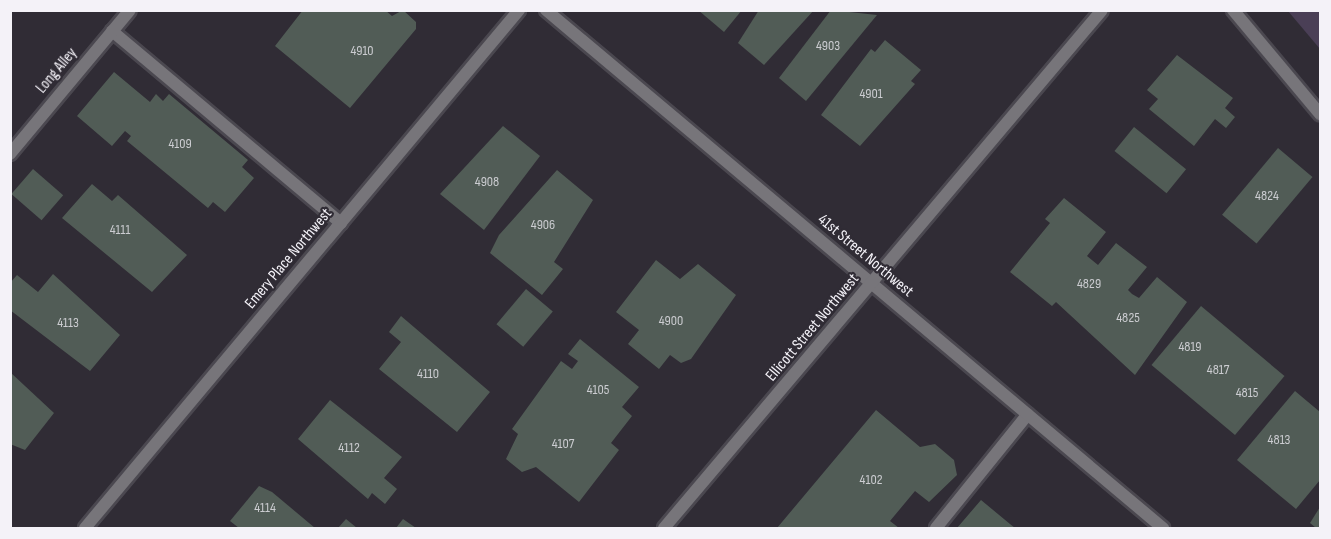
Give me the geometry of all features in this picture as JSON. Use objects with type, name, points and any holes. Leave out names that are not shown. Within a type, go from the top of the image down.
[{"type":"street","name":"Long Alley","points":[[10,153],[130,10]]},
{"type":"street","name":"Emery Place Northwest","points":[[85,528],[519,10]]},
{"type":"street","name":"41st Street Northwest","points":[[546,10],[1163,528]]},
{"type":"street","name":"Ellicott Street Northwest","points":[[664,528],[1102,10]]},
{"type":"street","points":[[1233,10],[1320,114]]},
{"type":"street","points":[[112,32],[341,223]]},
{"type":"street","points":[[936,528],[1028,414]]},
{"type":"shaded area","points":[[1288,11],[1320,11],[1320,49]]},
{"type":"building","points":[[303,10],[385,10],[392,16],[403,10],[416,22],[416,29],[350,108],[275,46]]},
{"type":"building","points":[[698,10],[742,10],[724,32]]},
{"type":"building","points":[[759,10],[814,10],[764,65],[738,43]]},
{"type":"building","points":[[831,10],[877,15],[806,101],[779,78]]},
{"type":"building","points":[[885,40],[921,70],[911,81],[915,84],[860,146],[821,115],[871,49],[875,52]]},
{"type":"building","points":[[1177,55],[1233,98],[1225,108],[1235,117],[1226,128],[1215,119],[1194,146],[1149,109],[1158,99],[1147,90]]},
{"type":"building","points":[[114,72],[150,102],[156,94],[163,101],[169,94],[248,160],[242,167],[254,178],[225,212],[213,202],[208,208],[127,141],[131,136],[125,131],[112,146],[77,116]]},
{"type":"building","points":[[503,126],[540,156],[484,230],[440,194]]},
{"type":"building","points":[[1134,127],[1186,169],[1167,193],[1114,151]]},
{"type":"building","points":[[1278,148],[1312,177],[1257,244],[1222,215]]},
{"type":"building","points":[[33,169],[63,195],[42,220],[11,194]]},
{"type":"building","points":[[557,170],[593,200],[554,262],[563,269],[542,295],[490,253],[499,235]]},
{"type":"building","points":[[92,184],[112,201],[118,195],[187,255],[152,292],[62,218]]},
{"type":"building","points":[[1064,198],[1106,232],[1087,256],[1098,265],[1116,243],[1147,267],[1128,290],[1132,294],[1139,298],[1157,277],[1187,302],[1135,375],[1056,302],[1052,306],[1010,272],[1050,223],[1045,219]]},
{"type":"building","points":[[656,260],[680,279],[698,264],[736,295],[691,359],[681,363],[670,355],[659,369],[628,344],[639,330],[616,312]]},
{"type":"building","points":[[53,274],[120,335],[90,371],[10,310],[10,283],[17,275],[38,292]]},
{"type":"building","points":[[526,289],[553,311],[523,347],[496,324]]},
{"type":"building","points":[[1201,306],[1284,376],[1235,435],[1152,365]]},
{"type":"building","points":[[401,316],[490,392],[457,432],[379,369],[401,342],[389,332]]},
{"type":"building","points":[[580,339],[639,387],[622,407],[632,416],[611,443],[619,450],[579,502],[536,467],[522,472],[506,459],[518,434],[512,429],[561,361],[572,369],[578,361],[568,354]]},
{"type":"building","points":[[10,372],[54,413],[25,450],[10,444]]},
{"type":"building","points":[[1295,391],[1320,412],[1320,480],[1296,509],[1237,460]]},
{"type":"building","points":[[330,400],[402,457],[384,478],[397,489],[385,504],[372,493],[368,499],[298,439]]},
{"type":"building","points":[[876,410],[920,447],[935,444],[954,460],[957,475],[929,502],[915,491],[890,521],[899,528],[777,528]]},
{"type":"building","points":[[259,486],[272,492],[315,528],[239,528],[230,521]]},
{"type":"building","points":[[981,500],[1010,524],[1015,528],[957,528]]},
{"type":"building","points":[[1320,507],[1320,528],[1316,528],[1310,523]]},
{"type":"building","points":[[346,519],[357,528],[338,528]]},
{"type":"building","points":[[403,519],[416,528],[396,528]]}]
